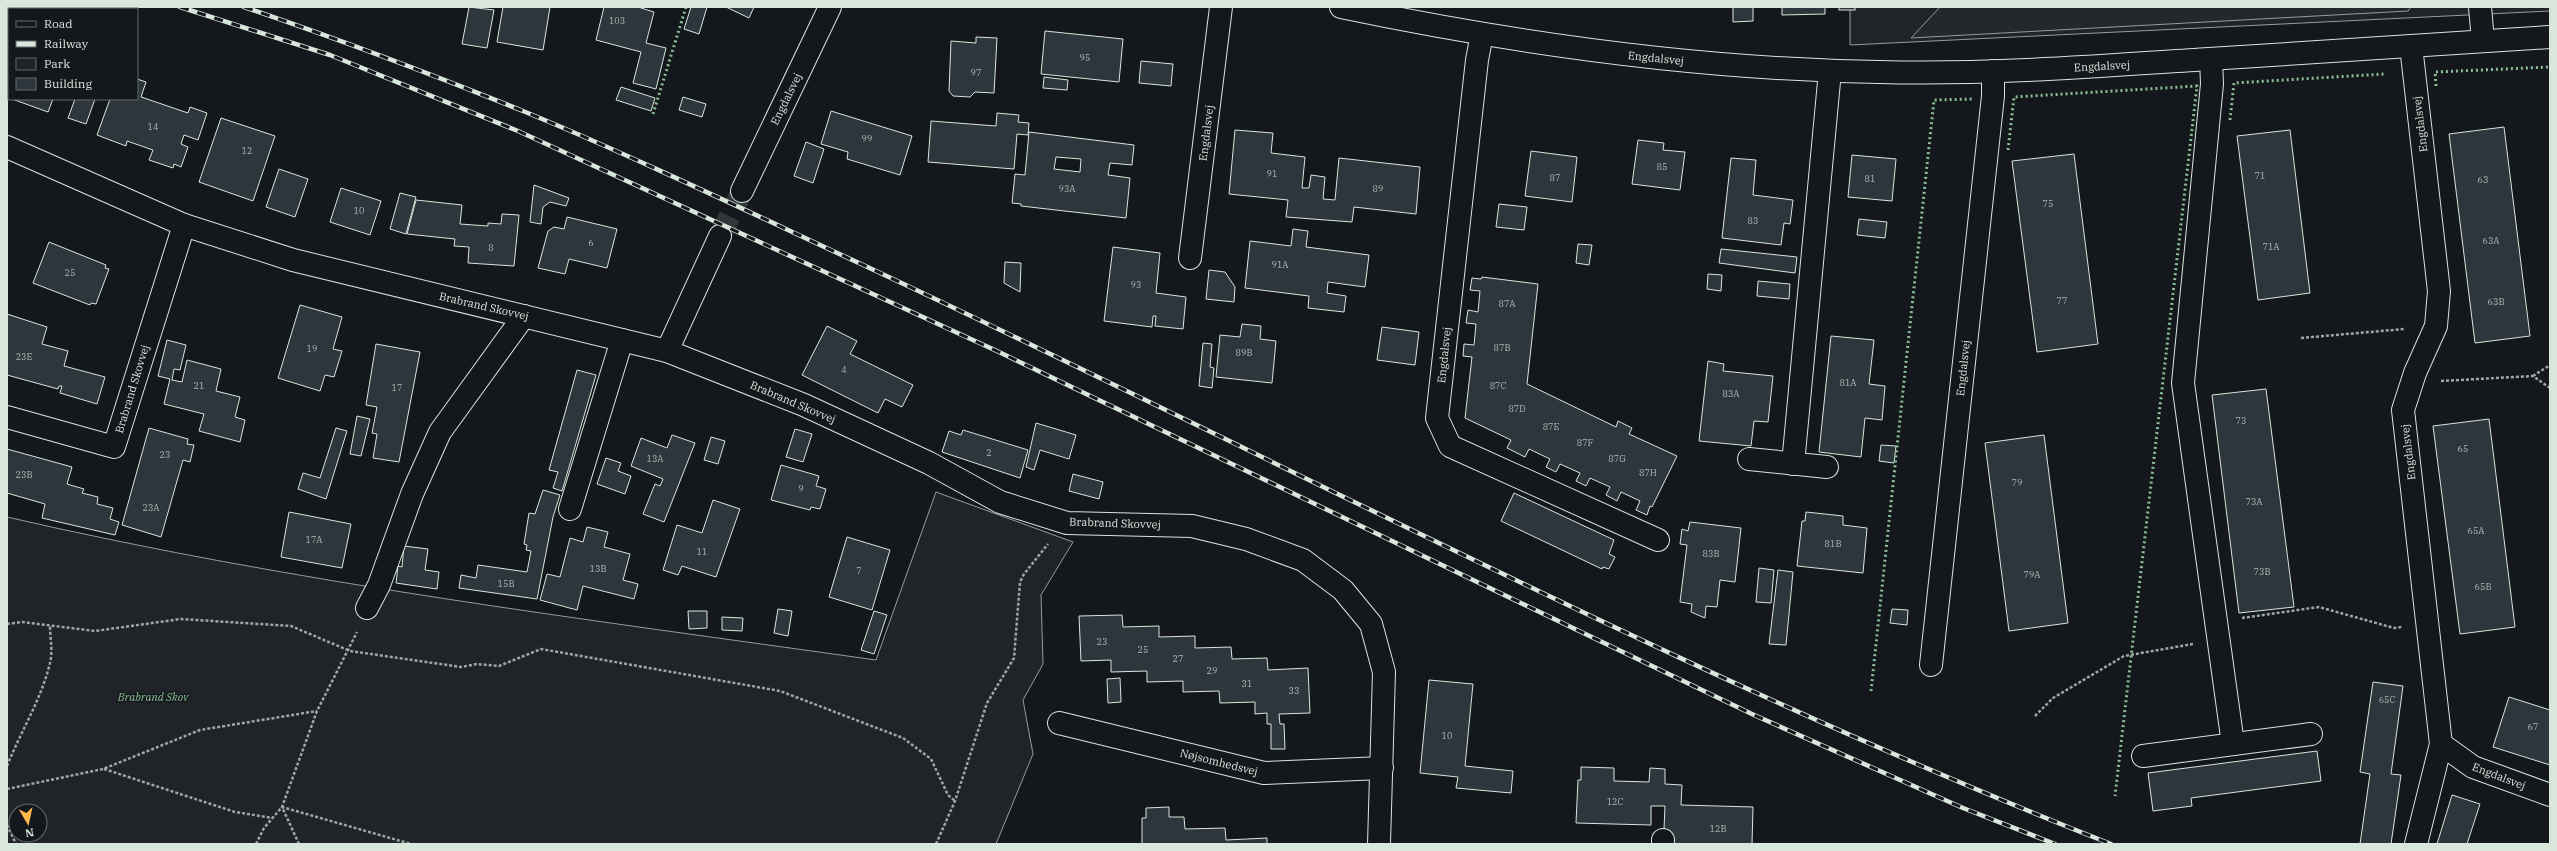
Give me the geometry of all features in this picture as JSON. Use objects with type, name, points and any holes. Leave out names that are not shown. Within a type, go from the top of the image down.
[{"type":"street","name":"Engdalsvej","points":[[742,191],[830,7]]},
{"type":"street","name":"Engdalsvej","points":[[1190,258],[1222,7]]},
{"type":"street","name":"Engdalsvej","points":[[1340,7],[1482,34],[1637,57],[1742,67],[1830,71],[1993,71],[2211,59],[2550,37]]},
{"type":"street","points":[[2480,7],[2483,41]]},
{"type":"street","name":"Engdalsvej","points":[[1482,34],[1477,60],[1437,418],[1450,446],[1658,540]]},
{"type":"street","name":"Engdalsvej","points":[[2411,46],[2439,291],[2436,326],[2415,373],[2403,410],[2441,744],[2473,767],[2550,795]]},
{"type":"street","points":[[2211,59],[2212,84],[2183,383],[2233,744]]},
{"type":"street","points":[[1792,464],[1830,71]]},
{"type":"street","name":"Engdalsvej","points":[[1931,665],[1992,104],[1993,71]]},
{"type":"street","name":"Brabrand Skovvej","points":[[7,147],[184,225],[293,260],[667,351],[804,404],[929,463],[1000,502],[1067,523],[1192,526],[1246,538],[1303,560],[1343,590],[1371,624],[1384,672],[1382,768]]},
{"type":"street","name":"Brabrand Skovvej","points":[[7,417],[114,447],[184,225]]},
{"type":"street","points":[[667,351],[720,236]]},
{"type":"street","points":[[367,608],[379,585],[412,494],[440,432],[524,316]]},
{"type":"street","points":[[570,509],[622,340]]},
{"type":"street","points":[[1748,459],[1826,466]]},
{"type":"street","name":"Nøjsomhedsvej","points":[[1059,723],[1264,773],[1382,768]]},
{"type":"street","points":[[2143,756],[2311,734]]},
{"type":"street","points":[[2416,844],[2441,744]]},
{"type":"street","points":[[1379,844],[1382,768]]},
{"type":"path","points":[[2301,338],[2436,326]]},
{"type":"path","points":[[2415,373],[2435,381],[2533,376],[2550,365]]},
{"type":"path","points":[[2533,376],[2550,388]]},
{"type":"path","points":[[936,844],[955,801],[987,703],[1014,658],[1020,582],[1028,569],[1067,523]]},
{"type":"path","points":[[2035,716],[2053,698],[2124,656],[2217,631],[2319,607],[2394,628],[2428,624]]},
{"type":"path","points":[[256,844],[264,828],[282,807],[317,711],[350,651],[367,608]]},
{"type":"path","points":[[7,624],[22,622],[95,631],[181,619],[291,626],[350,651],[461,667],[477,664],[499,666],[541,649],[780,692],[903,738],[930,759],[948,795],[955,801]]},
{"type":"path","points":[[7,766],[18,739],[37,704],[50,662],[50,626]]},
{"type":"path","points":[[7,789],[103,769],[200,730],[317,711]]},
{"type":"path","points":[[103,769],[235,812],[272,818]]},
{"type":"path","points":[[282,807],[298,844]]},
{"type":"path","points":[[282,807],[411,844]]},
{"type":"path","points":[[7,825],[16,844]]},
{"type":"green space","points":[[1850,7],[2550,7],[2550,11],[1850,45]]},
{"type":"green space","name":"Brabrand Skov","points":[[936,492],[1073,542],[1041,595],[1043,664],[1023,700],[1033,754],[996,844],[7,844],[7,517],[223,561],[440,598],[876,660]]},
{"type":"shaded area","points":[[1940,7],[2411,7],[2408,11],[1911,38]]},
{"type":"building","points":[[469,7],[494,10],[487,48],[462,44]]},
{"type":"building","points":[[503,7],[550,7],[543,50],[497,42]]},
{"type":"building","points":[[604,7],[638,7],[654,12],[646,43],[666,48],[656,89],[633,83],[641,52],[596,40]]},
{"type":"building","points":[[691,7],[707,7],[699,34],[684,29]]},
{"type":"building","points":[[726,7],[754,7],[749,18]]},
{"type":"building","points":[[1733,7],[1753,7],[1753,21],[1733,22]]},
{"type":"building","points":[[1782,7],[1825,7],[1825,14],[1782,15]]},
{"type":"building","points":[[1839,7],[1855,7],[1855,10],[1839,10]]},
{"type":"building","points":[[1045,31],[1123,39],[1119,82],[1041,74]]},
{"type":"building","points":[[976,37],[997,38],[994,93],[975,92],[970,97],[953,96],[949,91],[951,41],[976,43]]},
{"type":"building","points":[[1141,61],[1173,64],[1171,86],[1139,83]]},
{"type":"building","points":[[1044,77],[1068,80],[1067,90],[1043,88]]},
{"type":"building","points":[[138,79],[146,82],[141,97],[188,113],[190,107],[207,113],[198,140],[184,135],[181,144],[188,147],[181,167],[174,164],[173,168],[149,160],[153,150],[127,141],[126,146],[97,135],[110,100],[138,100]]},
{"type":"building","points":[[621,87],[655,98],[651,111],[616,100]]},
{"type":"building","points":[[683,97],[706,104],[702,117],[679,110]]},
{"type":"building","points":[[15,100],[53,100],[48,112]]},
{"type":"building","points":[[75,100],[95,100],[86,124],[68,118]]},
{"type":"building","points":[[831,111],[912,136],[900,175],[847,159],[848,152],[821,144]]},
{"type":"building","points":[[997,113],[1019,115],[1018,122],[1029,123],[1028,135],[1017,134],[1014,169],[928,162],[931,121],[996,126]]},
{"type":"building","points":[[221,118],[275,136],[253,201],[199,182]]},
{"type":"building","points":[[2504,127],[2530,336],[2475,343],[2449,134]]},
{"type":"building","points":[[1235,130],[1273,133],[1271,153],[1305,157],[1302,188],[1309,188],[1311,175],[1325,177],[1323,199],[1335,200],[1339,158],[1420,167],[1416,214],[1354,207],[1352,222],[1286,217],[1288,200],[1229,194]]},
{"type":"building","points":[[2290,130],[2310,293],[2258,300],[2237,136]]},
{"type":"building","points":[[1029,132],[1134,145],[1132,165],[1110,163],[1108,175],[1130,178],[1126,218],[1021,206],[1021,204],[1012,203],[1015,174],[1025,175]],"holes":[[[1056,157],[1081,159],[1080,172],[1054,169]]]},
{"type":"building","points":[[1638,140],[1664,143],[1663,150],[1685,152],[1680,190],[1632,184]]},
{"type":"building","points":[[806,142],[824,149],[813,183],[794,176]]},
{"type":"building","points":[[1531,151],[1577,157],[1572,202],[1525,196]]},
{"type":"building","points":[[2074,154],[2098,344],[2037,352],[2012,161]]},
{"type":"building","points":[[1852,155],[1896,159],[1892,201],[1848,197]]},
{"type":"building","points":[[1731,158],[1756,160],[1753,195],[1793,200],[1790,224],[1784,223],[1781,245],[1722,238]]},
{"type":"building","points":[[279,169],[308,179],[295,217],[266,207]]},
{"type":"building","points":[[534,185],[569,198],[566,206],[550,202],[543,207],[541,224],[530,222]]},
{"type":"building","points":[[341,188],[381,201],[370,235],[330,222]]},
{"type":"building","points":[[400,193],[416,197],[406,234],[390,229]]},
{"type":"building","points":[[416,200],[462,205],[460,224],[488,226],[488,223],[501,224],[502,214],[519,215],[514,266],[468,263],[469,247],[454,246],[455,239],[407,234]]},
{"type":"building","points":[[1499,204],[1527,207],[1524,230],[1496,227]]},
{"type":"building","points":[[567,217],[617,229],[607,268],[569,259],[565,274],[538,268],[548,231],[554,227],[564,229]]},
{"type":"building","points":[[1859,219],[1887,222],[1885,238],[1857,235]]},
{"type":"building","points":[[1293,229],[1308,231],[1306,247],[1369,255],[1365,287],[1328,282],[1327,293],[1346,296],[1344,312],[1308,308],[1309,296],[1245,288],[1250,241],[1291,246]]},
{"type":"building","points":[[49,242],[106,265],[105,268],[109,269],[96,304],[91,303],[90,305],[33,283]]},
{"type":"building","points":[[1578,244],[1592,245],[1589,265],[1576,263]]},
{"type":"building","points":[[1113,247],[1160,253],[1156,293],[1186,297],[1183,329],[1155,326],[1156,316],[1153,316],[1152,327],[1104,321]]},
{"type":"building","points":[[1721,249],[1797,257],[1795,273],[1719,263]]},
{"type":"building","points":[[1005,262],[1021,263],[1020,292],[1004,283]]},
{"type":"building","points":[[1209,270],[1225,272],[1235,287],[1234,302],[1206,299]]},
{"type":"building","points":[[1708,274],[1722,275],[1721,291],[1707,289]]},
{"type":"building","points":[[1482,277],[1538,284],[1527,384],[1616,427],[1618,421],[1632,428],[1629,434],[1677,456],[1652,507],[1650,506],[1647,515],[1636,510],[1640,501],[1621,492],[1617,501],[1606,495],[1610,487],[1590,478],[1586,486],[1576,481],[1580,473],[1560,464],[1556,472],[1546,467],[1550,459],[1529,449],[1525,457],[1507,448],[1511,440],[1465,418],[1472,357],[1463,356],[1464,344],[1474,345],[1476,324],[1466,323],[1468,310],[1478,312],[1480,291],[1470,290],[1472,278],[1481,279]]},
{"type":"building","points":[[1758,281],[1790,284],[1789,299],[1757,296]]},
{"type":"building","points":[[300,305],[342,317],[333,349],[342,351],[334,377],[325,375],[320,391],[278,378]]},
{"type":"building","points":[[7,314],[47,327],[42,344],[68,351],[64,366],[105,377],[97,404],[60,393],[62,386],[59,386],[58,389],[7,375]]},
{"type":"building","points":[[1242,324],[1261,326],[1260,339],[1276,341],[1272,383],[1216,377],[1220,335],[1240,337]]},
{"type":"building","points":[[827,326],[857,341],[850,354],[913,385],[902,407],[885,399],[878,413],[802,375]]},
{"type":"building","points":[[1382,327],[1419,332],[1415,365],[1377,360]]},
{"type":"building","points":[[1831,336],[1874,340],[1869,384],[1885,386],[1882,420],[1865,418],[1861,457],[1819,452]]},
{"type":"building","points":[[167,340],[186,345],[180,370],[174,369],[172,380],[182,382],[187,360],[221,369],[216,391],[240,397],[235,417],[245,420],[240,442],[199,431],[204,414],[164,404],[170,379],[158,376]]},
{"type":"building","points":[[1203,343],[1212,344],[1210,367],[1214,368],[1212,388],[1199,386]]},
{"type":"building","points":[[376,344],[420,352],[399,462],[373,458],[377,434],[372,433],[377,407],[366,405]]},
{"type":"building","points":[[1708,361],[1724,364],[1723,371],[1773,376],[1768,422],[1754,421],[1751,446],[1699,441]]},
{"type":"building","points":[[577,370],[596,375],[562,491],[553,488],[558,472],[549,470]]},
{"type":"building","points":[[2266,389],[2294,607],[2239,613],[2212,395]]},
{"type":"building","points":[[357,416],[370,419],[361,456],[350,454]]},
{"type":"building","points":[[2489,419],[2515,627],[2460,634],[2433,426]]},
{"type":"building","points":[[1036,423],[1076,435],[1069,459],[1040,450],[1034,470],[1026,467]]},
{"type":"building","points":[[149,428],[188,439],[187,444],[194,445],[190,462],[183,460],[161,537],[122,525]]},
{"type":"building","points":[[336,428],[347,431],[326,499],[298,489],[303,473],[320,478]]},
{"type":"building","points":[[795,429],[812,434],[803,462],[786,457]]},
{"type":"building","points":[[963,430],[1028,450],[1020,478],[942,452],[949,431],[961,435]]},
{"type":"building","points":[[672,435],[695,443],[664,522],[643,514],[655,484],[660,486],[663,479],[631,466],[641,438],[667,448]]},
{"type":"building","points":[[2044,435],[2068,623],[2009,631],[1985,443]]},
{"type":"building","points":[[711,437],[725,441],[718,464],[704,460]]},
{"type":"building","points":[[1881,445],[1896,446],[1894,463],[1879,461]]},
{"type":"building","points":[[7,449],[72,467],[67,484],[84,489],[82,493],[98,497],[97,504],[113,508],[110,519],[119,522],[115,535],[42,518],[45,504],[7,493]]},
{"type":"building","points":[[606,458],[621,463],[618,471],[631,476],[625,494],[597,484]]},
{"type":"building","points":[[781,465],[819,476],[816,486],[826,489],[820,509],[811,507],[810,510],[771,500]]},
{"type":"building","points":[[1073,474],[1103,482],[1099,499],[1069,491]]},
{"type":"building","points":[[543,490],[560,495],[553,517],[537,599],[459,588],[461,575],[476,578],[478,565],[527,572],[531,551],[526,550],[527,545],[524,544],[529,513],[535,514]]},
{"type":"building","points":[[1514,493],[1614,540],[1609,554],[1615,557],[1609,569],[1603,567],[1602,569],[1501,521]]},
{"type":"building","points":[[713,500],[740,509],[716,577],[682,566],[678,575],[663,570],[677,525],[702,533]]},
{"type":"building","points":[[289,512],[351,524],[342,568],[281,557]]},
{"type":"building","points":[[1806,512],[1843,516],[1843,525],[1867,528],[1863,573],[1797,566],[1802,521],[1805,521]]},
{"type":"building","points":[[1690,522],[1741,528],[1735,582],[1720,580],[1717,607],[1706,606],[1705,618],[1691,612],[1692,604],[1680,602],[1687,545],[1680,544],[1682,529],[1688,531]]},
{"type":"building","points":[[587,527],[608,532],[604,547],[630,554],[623,580],[638,584],[634,599],[583,586],[577,610],[540,600],[547,574],[560,577],[570,538],[583,542]]},
{"type":"building","points":[[847,537],[890,550],[872,610],[829,597]]},
{"type":"building","points":[[404,546],[428,549],[425,570],[439,572],[437,589],[396,583],[398,566],[402,567]]},
{"type":"building","points":[[1759,568],[1774,570],[1771,603],[1756,602]]},
{"type":"building","points":[[1778,570],[1793,572],[1786,645],[1769,644]]},
{"type":"building","points":[[778,609],[792,611],[788,636],[774,633]]},
{"type":"building","points":[[1892,609],[1908,610],[1907,625],[1890,623]]},
{"type":"building","points":[[688,611],[707,611],[707,628],[689,629]]},
{"type":"building","points":[[874,611],[887,615],[874,654],[861,650]]},
{"type":"building","points":[[1122,615],[1123,627],[1159,626],[1159,637],[1195,636],[1195,648],[1231,647],[1232,659],[1267,658],[1268,670],[1308,668],[1310,713],[1279,714],[1280,724],[1284,724],[1285,749],[1271,749],[1271,724],[1267,724],[1267,713],[1255,714],[1255,702],[1220,703],[1219,691],[1183,692],[1183,681],[1147,682],[1147,671],[1111,672],[1111,660],[1081,661],[1079,616]]},
{"type":"building","points":[[722,617],[743,618],[742,631],[722,630]]},
{"type":"building","points":[[1120,678],[1121,702],[1108,703],[1107,679]]},
{"type":"building","points":[[1429,680],[1473,684],[1465,766],[1513,771],[1511,793],[1456,788],[1458,777],[1420,773]]},
{"type":"building","points":[[2373,682],[2403,686],[2391,774],[2401,775],[2391,844],[2360,844],[2370,774],[2360,772]]},
{"type":"building","points":[[2509,697],[2550,710],[2550,765],[2493,747]]},
{"type":"building","points":[[2317,751],[2321,781],[2191,798],[2192,806],[2153,811],[2148,773]]},
{"type":"building","points":[[1581,767],[1614,768],[1614,781],[1649,782],[1650,768],[1665,769],[1665,784],[1682,785],[1681,805],[1753,807],[1752,844],[1675,844],[1669,830],[1664,829],[1665,806],[1651,806],[1651,825],[1576,823],[1578,780],[1581,780]]},
{"type":"building","points":[[2452,795],[2480,804],[2467,844],[2437,844]]},
{"type":"building","points":[[1169,807],[1169,817],[1184,817],[1185,829],[1225,828],[1226,840],[1267,838],[1267,844],[1142,844],[1142,818],[1146,818],[1146,808]]},
{"type":"tunnel","points":[[720,236],[742,191]]},
{"type":"railway","points":[[180,7],[330,55],[518,131],[999,352],[1754,715],[1963,808],[2055,844]]},
{"type":"railway","points":[[244,7],[349,44],[454,84],[523,111],[651,166],[1017,338],[1637,638],[1794,710],[1951,779],[2111,844]]},
{"type":"hedge","points":[[653,114],[686,7]]},
{"type":"hedge","points":[[2436,86],[2435,72],[2550,67]]},
{"type":"hedge","points":[[2230,120],[2234,83],[2384,74]]},
{"type":"hedge","points":[[2008,150],[2014,97],[2197,86],[2115,796]]},
{"type":"hedge","points":[[1871,691],[1934,100],[1972,99]]}]
